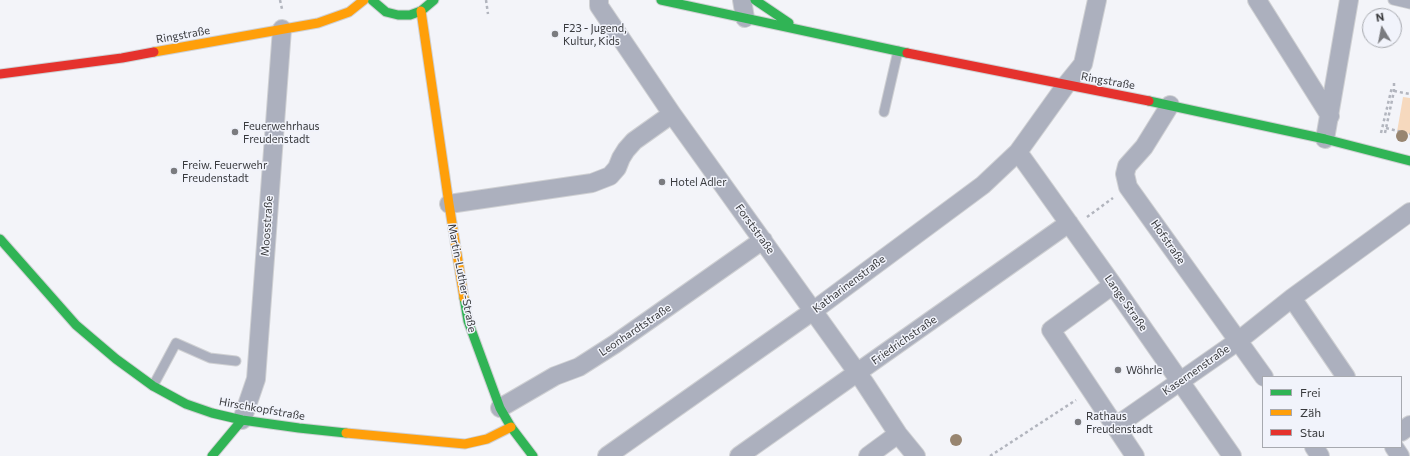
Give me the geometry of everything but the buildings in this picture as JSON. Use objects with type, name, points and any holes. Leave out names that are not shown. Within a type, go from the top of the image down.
[{"type":"main road","name":"Ringstraße","points":[[0,74],[122,58],[318,23],[349,12],[364,0]]},
{"type":"main road","points":[[372,0],[386,12],[398,15],[410,15],[421,11],[434,0]]},
{"type":"main road","name":"Ringstraße","points":[[661,0],[898,51],[1066,85],[1170,104],[1325,139],[1410,161]]},
{"type":"main road","name":"Ringstraße","points":[[755,0],[800,30]]},
{"type":"main road","name":"Martin-Luther-Straße","points":[[421,11],[449,204],[468,321],[500,408],[511,427],[532,456]]},
{"type":"main road","name":"Hirschkopfstraße","points":[[0,239],[76,325],[116,359],[153,386],[186,404],[212,413],[242,420],[299,428],[465,444],[487,439],[511,427]]},
{"type":"main road","points":[[212,456],[242,420]]},
{"type":"street","name":"Forststraße","points":[[598,0],[599,6],[672,114],[857,373],[898,434],[916,456]]},
{"type":"street","points":[[742,0],[745,18]]},
{"type":"street","name":"Katharinenstraße","points":[[607,456],[813,311],[983,185],[1018,152],[1083,64],[1097,0]]},
{"type":"street","points":[[1257,0],[1330,116]]},
{"type":"street","points":[[1325,139],[1349,0]]},
{"type":"street","name":"Moosstraße","points":[[242,420],[256,378],[282,29]]},
{"type":"street","points":[[1128,186],[1125,174],[1127,166],[1144,147],[1170,104]]},
{"type":"street","points":[[449,204],[592,183],[610,176],[626,150],[634,141],[672,114]]},
{"type":"street","name":"Lange Straße","points":[[1018,152],[1232,456]]},
{"type":"street","name":"Hofstraße","points":[[1128,186],[1263,376]]},
{"type":"street","name":"Kasernenstraße","points":[[1116,426],[1181,382],[1292,298],[1410,212]]},
{"type":"street","name":"Friedrichstraße","points":[[739,456],[1071,226]]},
{"type":"street","name":"Leonhardtstraße","points":[[500,408],[555,376],[579,367],[615,344],[763,240]]},
{"type":"street","points":[[1113,285],[1051,330],[1135,456]]},
{"type":"street","points":[[1292,298],[1345,376]]},
{"type":"street","points":[[1402,431],[1410,425]]},
{"type":"street","points":[[868,456],[898,434]]},
{"type":"lane","points":[[1393,0],[1410,4]]},
{"type":"lane","points":[[884,112],[898,51]]},
{"type":"lane","points":[[153,386],[176,343],[210,358],[236,361]]},
{"type":"path","points":[[486,0],[488,14]]},
{"type":"path","points":[[1376,152],[1394,81],[1394,90],[1386,132]]},
{"type":"path","points":[[1394,90],[1410,94]]},
{"type":"path","points":[[1386,128],[1410,134]]},
{"type":"path","points":[[1071,226],[1128,186]]},
{"type":"path","points":[[990,456],[1091,390]]},
{"type":"shaded area","points":[[1403,97],[1410,98],[1410,134],[1397,132]]},
{"type":"traffic: fast","points":[[372,0],[386,12],[398,15],[410,15],[421,11],[434,0]]},
{"type":"traffic: fast","points":[[661,0],[907,53]]},
{"type":"traffic: fast","points":[[755,0],[789,23]]},
{"type":"traffic: fast","points":[[1149,101],[1325,139],[1410,161]]},
{"type":"traffic: fast","points":[[0,239],[76,325],[116,359],[153,386],[186,404],[212,413],[242,420],[346,433]]},
{"type":"traffic: fast","points":[[464,298],[468,321],[500,408],[511,427],[533,456]]},
{"type":"traffic: fast","points":[[212,456],[242,420]]},
{"type":"traffic: slow","points":[[154,52],[318,23],[349,12],[364,0]]},
{"type":"traffic: slow","points":[[421,11],[464,298]]},
{"type":"traffic: slow","points":[[346,433],[465,444],[487,439],[511,427]]},
{"type":"traffic: jam","points":[[0,74],[122,58],[154,52]]},
{"type":"traffic: jam","points":[[907,53],[1149,101]]},
{"type":"place","name":"F23 - Jugend, Kultur, Kids","points":[[555,34]]},
{"type":"place","name":"Feuerwehrhaus Freudenstadt","points":[[235,132]]},
{"type":"place","name":"Freiw. Feuerwehr Freudenstadt","points":[[174,171]]},
{"type":"place","name":"Hotel Adler","points":[[662,182]]},
{"type":"place","name":"Wöhrle","points":[[1118,370]]},
{"type":"place","name":"Rathaus Freudenstadt","points":[[1078,422]]}]
